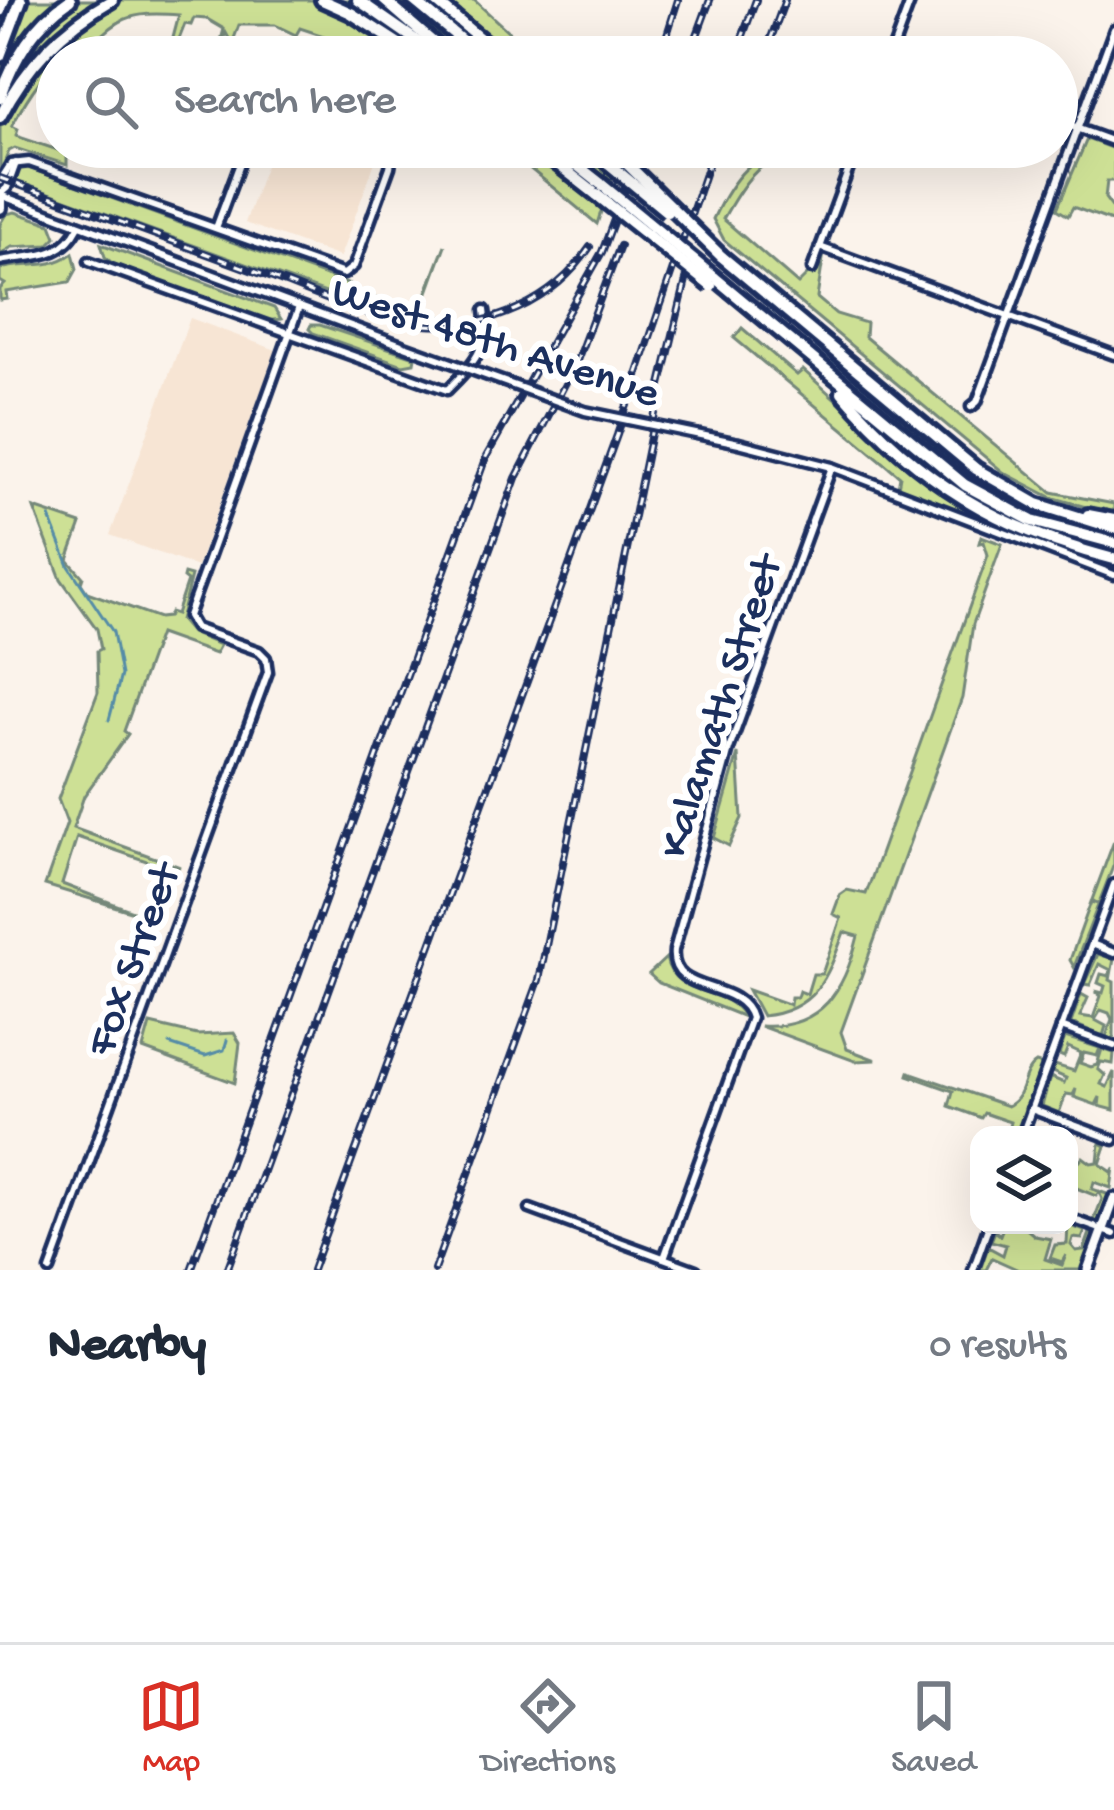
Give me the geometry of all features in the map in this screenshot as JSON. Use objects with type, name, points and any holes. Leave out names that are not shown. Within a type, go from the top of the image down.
[{"type":"highway","points":[[0,11],[4,0]]},
{"type":"highway","points":[[0,56],[20,0]]},
{"type":"highway","points":[[0,98],[23,46],[70,0]]},
{"type":"highway","points":[[59,36],[112,0]]},
{"type":"highway","points":[[322,0],[388,36]]},
{"type":"highway","points":[[358,0],[383,4],[423,36]]},
{"type":"highway","points":[[413,0],[457,36]]},
{"type":"highway","points":[[437,2],[477,36]]},
{"type":"highway","points":[[383,4],[417,36]]},
{"type":"highway","points":[[0,117],[36,60]]},
{"type":"highway","points":[[567,168],[762,318],[940,467],[991,501],[1047,526],[1114,543]]},
{"type":"highway","points":[[576,168],[599,190]]},
{"type":"highway","points":[[626,168],[721,256],[988,477],[1037,504],[1114,524]]},
{"type":"highway","points":[[0,196],[0,208]]},
{"type":"highway","points":[[824,371],[879,430],[965,502],[1017,529],[1114,559]]},
{"type":"main road","points":[[1088,1270],[1108,1232],[1114,1199]]},
{"type":"street","points":[[898,36],[911,0]]},
{"type":"street","points":[[1078,126],[1113,34]]},
{"type":"street","points":[[1078,129],[1114,142]]},
{"type":"street","points":[[0,196],[19,161]]},
{"type":"street","points":[[0,182],[8,167],[19,161],[36,167]]},
{"type":"street","points":[[39,168],[347,274],[354,266],[388,168]]},
{"type":"street","points":[[216,229],[238,168]]},
{"type":"street","points":[[812,269],[849,168]]},
{"type":"street","points":[[971,407],[977,402],[1063,168]]},
{"type":"street","name":"West 48th Avenue","points":[[0,196],[585,411],[832,466],[1114,575]]},
{"type":"street","points":[[0,261],[55,252],[80,225]]},
{"type":"street","points":[[820,247],[1114,355]]},
{"type":"street","name":"West 48th Avenue","points":[[89,261],[447,390],[473,365],[486,334],[485,310]]},
{"type":"street","points":[[290,333],[299,307]]},
{"type":"street","points":[[290,333],[305,318],[326,317]]},
{"type":"street","name":"Fox Street","points":[[50,1270],[268,668],[260,651],[198,630],[188,613],[290,333]]},
{"type":"street","name":"Kalamath Street","points":[[664,1258],[750,1027],[746,1005],[686,979],[674,966],[674,950],[729,749],[832,466]]},
{"type":"street","points":[[1025,1126],[1114,884]]},
{"type":"street","points":[[1092,944],[1114,952]]},
{"type":"street","points":[[1061,1028],[1114,1046]]},
{"type":"street","points":[[1031,1109],[1114,1140]]},
{"type":"street","points":[[530,1209],[696,1270]]},
{"type":"street","points":[[1078,1221],[1108,1232]]},
{"type":"street","points":[[973,1270],[986,1234]]},
{"type":"shaded area","points":[[265,168],[373,168],[340,257],[245,223]]},
{"type":"shaded area","points":[[190,318],[276,350],[197,567],[110,535]]},
{"type":"green space","points":[[0,0],[474,0],[513,36],[324,36],[300,28],[296,35],[275,25],[239,25],[235,36],[222,36],[224,29],[194,18],[180,36],[174,36],[179,15],[148,14],[126,19],[102,36],[36,36],[36,87],[12,126],[18,129],[16,136],[36,143],[36,155],[15,148],[9,151],[0,173]]},
{"type":"green space","points":[[1087,139],[1114,149],[1114,181],[1107,181],[1105,198],[1114,210],[1114,222],[1073,207],[1068,216],[1057,209]]},
{"type":"green space","points":[[26,167],[353,286],[418,315],[445,245],[424,303],[429,312],[442,317],[381,313],[13,180],[17,169]]},
{"type":"green space","points":[[529,168],[615,168],[597,224]]},
{"type":"green space","points":[[760,168],[723,219],[798,284],[823,259],[817,298],[836,314],[866,323],[865,337],[1052,492],[1114,504],[1114,515],[1051,497],[1003,472],[724,240],[713,219],[745,169]]},
{"type":"green space","points":[[15,212],[51,224],[56,237],[48,245],[12,247],[0,254],[0,224],[6,214]]},
{"type":"green space","points":[[101,244],[274,308],[281,319],[266,321],[113,264]]},
{"type":"green space","points":[[73,253],[77,269],[70,282],[6,292],[7,299],[0,300],[5,284],[0,281],[0,269],[46,264]]},
{"type":"green space","points":[[311,325],[415,357],[414,363],[403,365],[313,333]]},
{"type":"green space","points":[[742,328],[797,375],[803,370],[917,472],[983,519],[898,487],[900,476],[734,338]]},
{"type":"green space","points":[[34,508],[81,524],[68,560],[83,577],[87,592],[159,618],[168,617],[170,612],[176,614],[187,581],[184,574],[191,576],[180,620],[191,633],[220,645],[215,654],[159,634],[124,731],[128,734],[84,796],[73,828],[180,867],[164,867],[77,837],[62,884],[140,914],[45,885],[67,823],[58,799],[98,692],[97,651],[101,649],[97,629],[61,579]]},
{"type":"green space","points":[[981,536],[1002,544],[973,624],[962,698],[841,1032],[847,1049],[876,1060],[855,1061],[760,1026],[800,1021],[827,1002],[846,973],[858,936],[844,932],[825,977],[795,1007],[762,1016],[748,990],[790,1005],[799,991],[807,994],[813,974],[822,974],[841,918],[833,914],[840,895],[847,890],[866,894],[988,555],[984,542],[979,543]]},
{"type":"green space","points":[[738,754],[742,818],[729,846],[714,838]]},
{"type":"green space","points":[[1114,841],[1114,864],[1074,967],[1070,960],[1091,902],[1098,904],[1092,900]]},
{"type":"green space","points":[[1098,954],[1114,959],[1110,980],[1114,982],[1114,1040],[1106,1037],[1112,1019],[1109,1013],[1101,1010],[1095,1020],[1106,1026],[1103,1036],[1071,1023],[1081,994],[1088,998],[1080,1016],[1093,1018],[1101,996],[1095,991],[1103,993],[1105,986],[1098,983],[1101,974],[1109,976],[1111,970],[1099,964],[1090,985],[1084,984]]},
{"type":"green space","points":[[666,958],[679,980],[725,1000],[744,1017],[659,983],[649,974]]},
{"type":"green space","points":[[150,1024],[197,1035],[234,1033],[240,1043],[235,1083],[143,1049]]},
{"type":"green space","points":[[1065,1037],[1100,1048],[1097,1056],[1084,1053],[1080,1063],[1091,1067],[1097,1065],[1102,1049],[1114,1053],[1113,1064],[1101,1062],[1098,1069],[1105,1075],[1101,1084],[1107,1087],[1114,1072],[1114,1110],[1099,1106],[1100,1097],[1096,1105],[1074,1097],[1076,1089],[1073,1095],[1066,1094],[1059,1113],[1042,1106],[1050,1077],[1064,1083],[1066,1078],[1052,1072],[1055,1065],[1074,1071],[1081,1053],[1068,1047],[1064,1057],[1059,1055]]},
{"type":"green space","points":[[1043,1065],[1020,1126],[949,1106],[953,1091],[908,1075],[1007,1106],[1017,1097],[1031,1067]]},
{"type":"green space","points":[[1100,1143],[1106,1146],[1100,1164],[1112,1172],[1114,1168],[1111,1188],[1094,1182],[1092,1189],[1110,1195],[1098,1222],[1094,1220],[1102,1199],[1099,1192],[1096,1196],[1078,1189],[1078,1160],[1098,1162]]},
{"type":"green space","points":[[1078,1229],[1085,1231],[1082,1239],[1073,1238],[1071,1245],[1076,1251],[1084,1250],[1090,1233],[1094,1236],[1082,1270],[1019,1270],[992,1258],[986,1270],[980,1270],[988,1247],[1003,1255],[1006,1245],[991,1241],[994,1234],[1051,1239],[1045,1259],[1062,1265],[1066,1255],[1062,1262],[1050,1258],[1055,1245],[1067,1244],[1068,1234],[1078,1234]]},
{"type":"waterway","points":[[50,517],[69,566],[113,632],[121,675],[109,720]]},
{"type":"waterway","points":[[169,1044],[205,1056],[224,1050],[227,1040]]},
{"type":"railway","points":[[667,36],[678,0]]},
{"type":"railway","points":[[697,36],[710,0]]},
{"type":"railway","points":[[743,36],[756,0]]},
{"type":"railway","points":[[772,36],[785,0]]},
{"type":"railway","points":[[191,1270],[486,457],[602,252],[633,168]]},
{"type":"railway","points":[[312,1270],[617,435],[707,168]]},
{"type":"railway","points":[[0,178],[344,306],[424,325],[472,323],[518,308],[558,283],[590,247]]},
{"type":"railway","points":[[227,1270],[516,478],[576,363],[620,246]]},
{"type":"railway","points":[[434,1270],[539,980],[688,272]]}]
